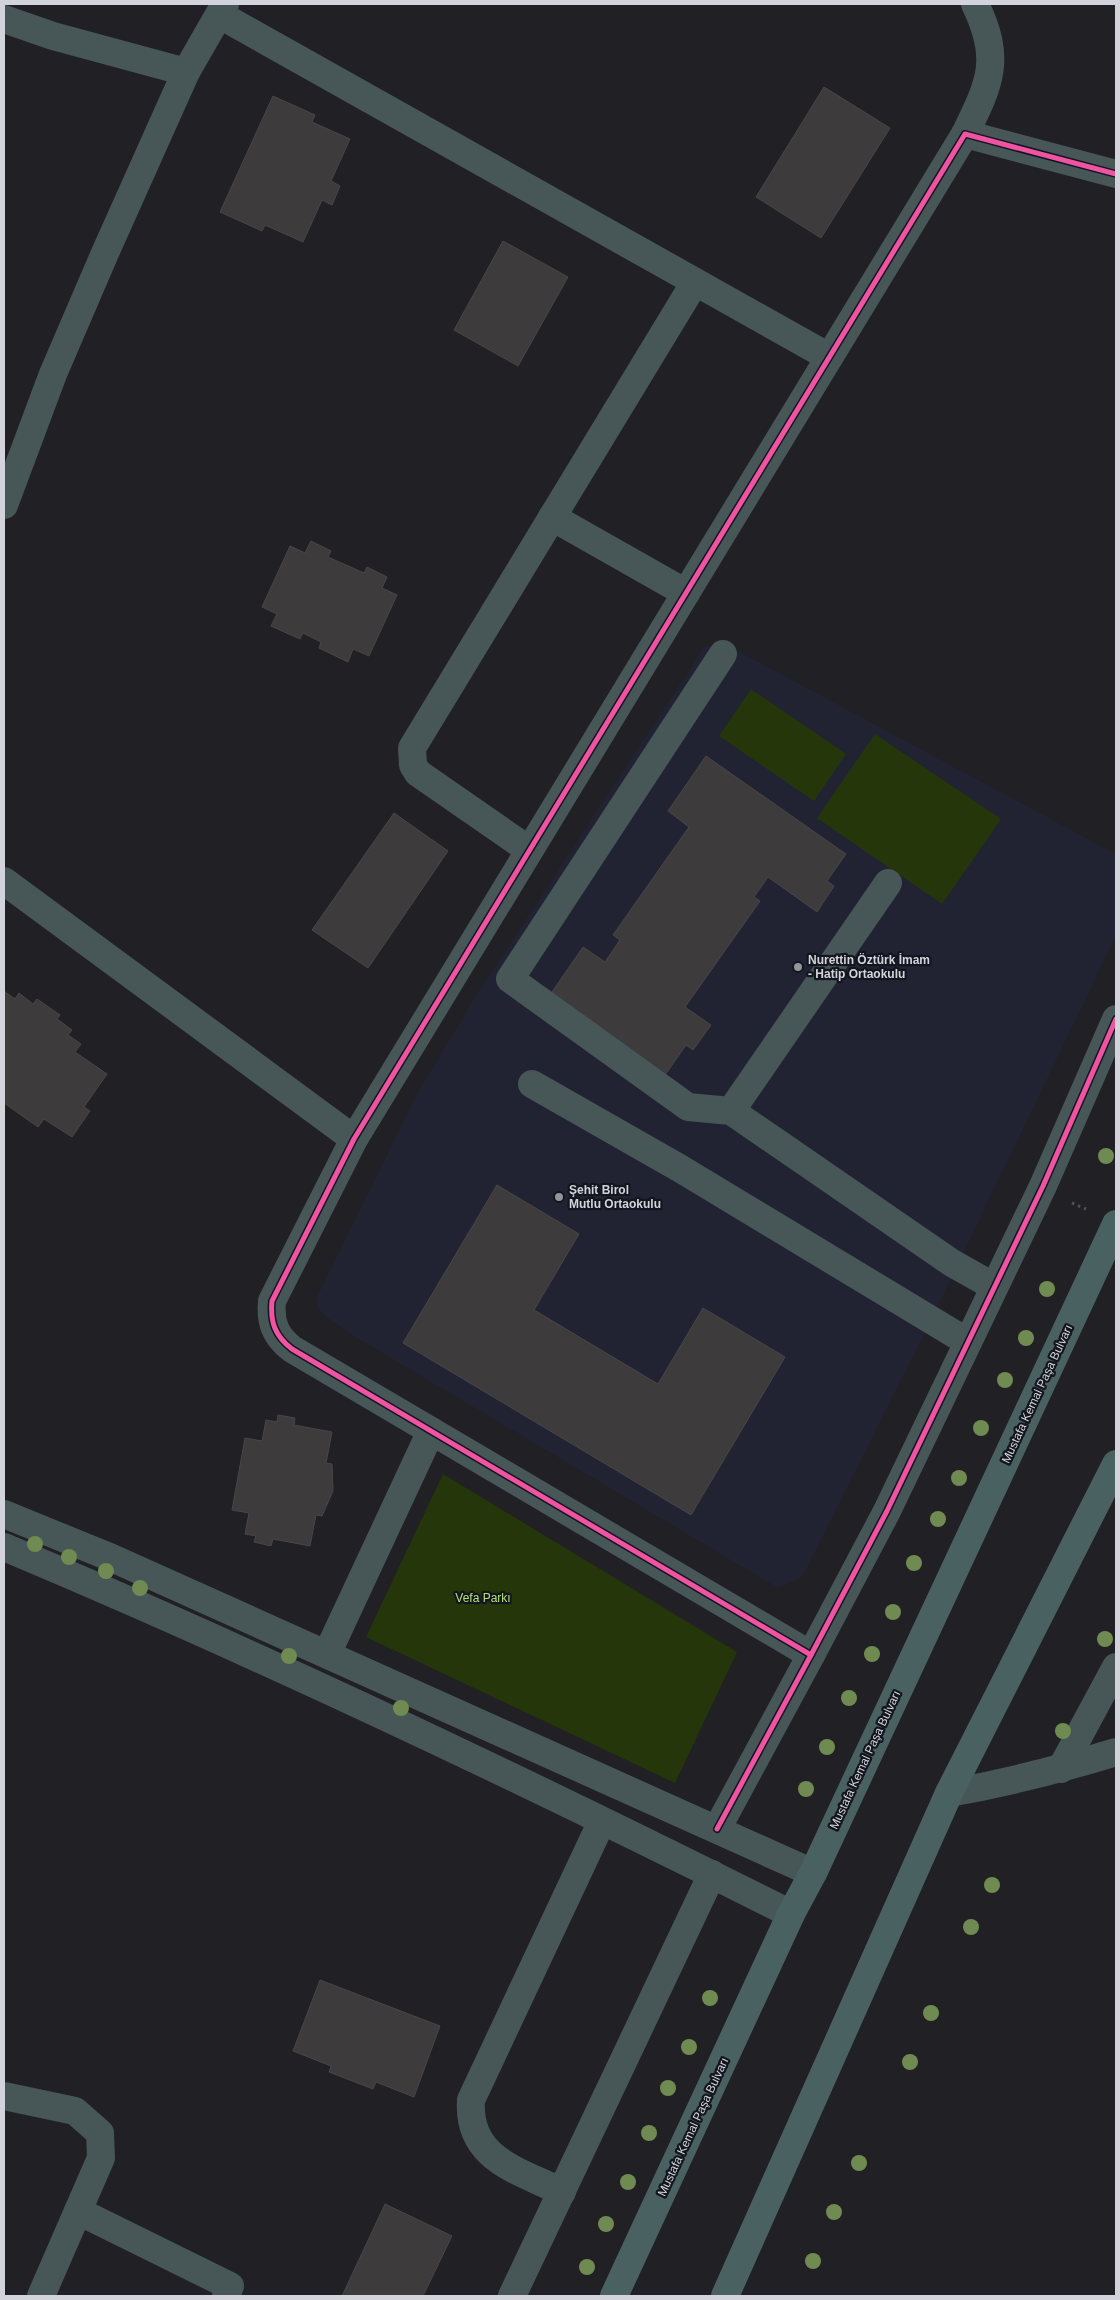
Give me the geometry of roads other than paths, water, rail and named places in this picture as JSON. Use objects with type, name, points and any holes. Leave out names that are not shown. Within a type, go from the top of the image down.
[{"type":"main road","name":"Mustafa Kemal Paşa Bulvarı","points":[[614,2296],[791,1914],[813,1873],[1116,1224]]},
{"type":"main road","points":[[725,2296],[949,1794],[1116,1464]]},
{"type":"street","points":[[811,1656],[292,1349],[281,1340],[274,1328],[271,1315],[272,1300],[354,1139],[965,134],[987,89],[990,65],[989,41],[976,4]]},
{"type":"street","points":[[4,505],[57,366],[186,72],[222,9],[829,357]]},
{"type":"street","points":[[4,19],[53,36],[186,72]]},
{"type":"street","points":[[965,134],[1116,174]]},
{"type":"street","points":[[529,850],[418,773],[413,765],[411,756],[415,742],[696,282]]},
{"type":"street","points":[[552,518],[686,594]]},
{"type":"street","points":[[723,654],[510,979],[688,1107],[730,1111],[952,1263],[993,1286]]},
{"type":"street","points":[[4,881],[354,1139]]},
{"type":"street","points":[[730,1111],[888,883]]},
{"type":"street","points":[[717,1829],[887,1511],[966,1341],[1043,1186],[1116,1018]]},
{"type":"street","points":[[532,1084],[689,1174],[966,1341]]},
{"type":"street","points":[[327,1654],[432,1431]]},
{"type":"street","points":[[4,1514],[112,1558],[813,1873]]},
{"type":"street","points":[[4,1547],[315,1683],[440,1740],[791,1914]]},
{"type":"street","points":[[1061,1769],[1116,1667]]},
{"type":"street","points":[[949,1794],[1061,1769],[1116,1752]]},
{"type":"street","points":[[562,2192],[491,2155],[481,2145],[474,2132],[470,2116],[470,2100],[602,1821]]},
{"type":"street","points":[[512,2296],[712,1874]]},
{"type":"street","points":[[4,2096],[74,2111],[100,2133],[101,2158],[41,2296]]},
{"type":"street","points":[[78,2211],[230,2286],[226,2296]]},
{"type":"place","name":"Nurettin Öztürk İmam - Hatip Ortaokulu","points":[[798,967]]},
{"type":"place","name":"Şehit Birol Mutlu Ortaokulu","points":[[559,1197]]},
{"type":"park label","name":"Vefa Parkı","points":[[483,1598]]}]
